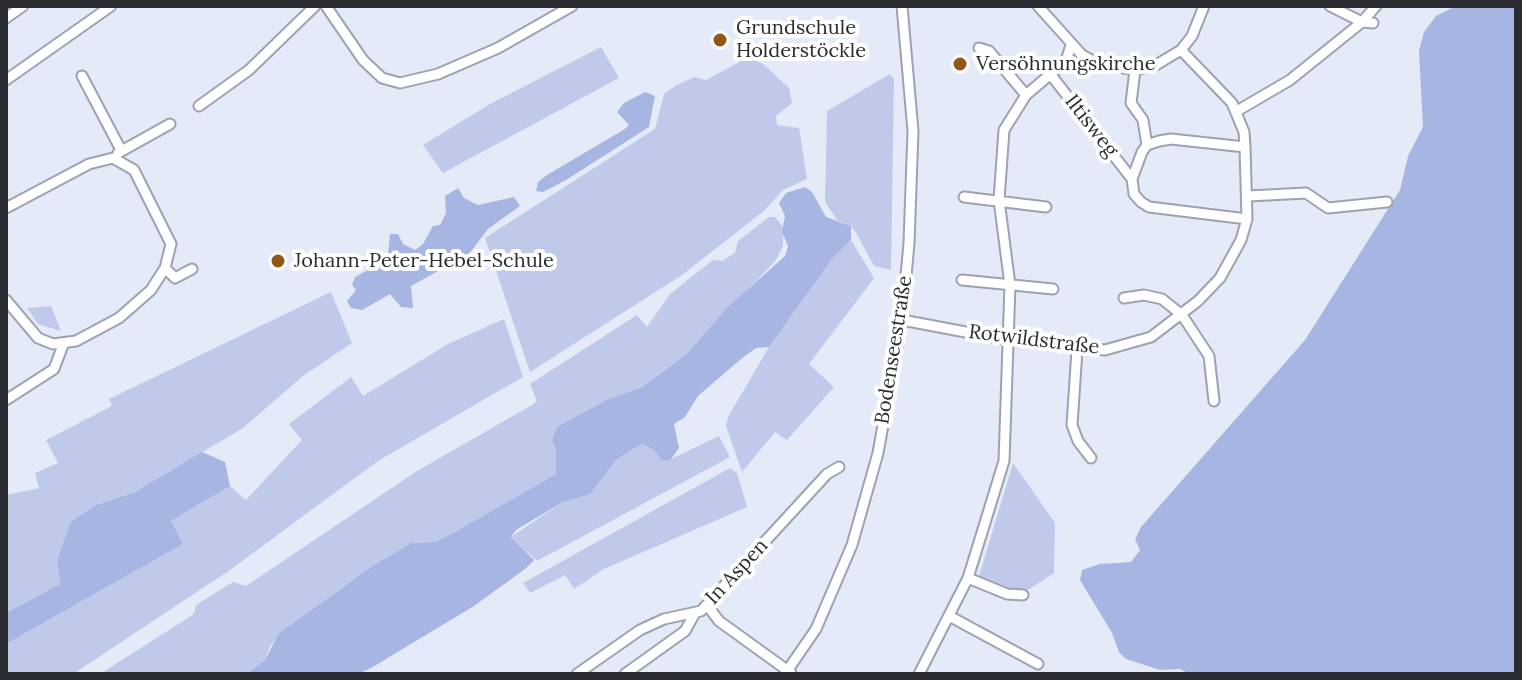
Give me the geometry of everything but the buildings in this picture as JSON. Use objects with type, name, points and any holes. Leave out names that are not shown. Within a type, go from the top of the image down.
[{"type":"street","points":[[6,18],[21,6]]},
{"type":"street","points":[[6,80],[111,6]]},
{"type":"street","points":[[199,106],[249,70],[315,6]]},
{"type":"street","points":[[326,6],[375,73],[390,81],[409,83],[498,48],[572,6]]},
{"type":"street","name":"Bodenseestraße","points":[[788,673],[816,629],[852,545],[878,453],[902,320],[909,243],[913,131],[902,6]]},
{"type":"street","points":[[1038,6],[1071,45],[1097,63],[1135,70],[1156,65],[1181,50],[1192,36],[1204,6]]},
{"type":"street","points":[[1330,6],[1367,22]]},
{"type":"street","points":[[1237,111],[1290,80],[1367,22],[1376,6]]},
{"type":"street","points":[[919,674],[951,617],[968,578],[1004,461],[1010,285],[999,200],[1004,130],[1011,113],[1026,95],[1066,61],[1071,45]]},
{"type":"street","points":[[979,48],[989,51],[1026,95]]},
{"type":"street","name":"Rotwildstraße","points":[[902,320],[1008,340],[1077,350],[1105,350],[1139,343],[1182,315],[1220,278],[1233,259],[1247,219],[1248,196],[1245,147],[1237,111],[1219,85],[1181,50]]},
{"type":"street","points":[[1132,179],[1147,145],[1143,120],[1131,103],[1135,70]]},
{"type":"street","name":"Iltisweg","points":[[1051,75],[1132,179],[1134,194],[1149,207],[1247,219]]},
{"type":"street","points":[[82,76],[121,150]]},
{"type":"street","points":[[6,208],[89,164],[113,158],[121,150],[170,124]]},
{"type":"street","points":[[1147,145],[1171,139],[1245,147]]},
{"type":"street","points":[[113,158],[134,170],[171,244],[165,268],[151,290]]},
{"type":"street","points":[[1248,196],[1306,193],[1328,208],[1387,202]]},
{"type":"street","points":[[964,197],[1046,207]]},
{"type":"street","points":[[165,268],[175,278]]},
{"type":"street","points":[[6,300],[38,338],[63,345],[99,330],[151,290],[192,269]]},
{"type":"street","points":[[962,280],[1053,289]]},
{"type":"street","points":[[1124,298],[1144,295],[1162,299],[1182,315],[1209,356],[1214,401]]},
{"type":"street","points":[[6,400],[54,369],[63,345]]},
{"type":"street","points":[[1077,350],[1072,425],[1078,441],[1091,458]]},
{"type":"street","name":"In Aspen","points":[[577,674],[640,630],[664,619],[695,613],[707,605],[827,474],[839,467]]},
{"type":"street","points":[[968,578],[1007,594],[1023,595]]},
{"type":"street","points":[[707,605],[719,621],[788,673]]},
{"type":"street","points":[[625,674],[685,631],[695,613]]},
{"type":"street","points":[[951,617],[1038,664]]},
{"type":"shaded area","points":[[1516,6],[1516,674],[1189,674],[1180,669],[1160,670],[1126,659],[1119,652],[1112,633],[1080,580],[1082,570],[1100,564],[1131,562],[1140,550],[1135,539],[1141,527],[1305,340],[1400,190],[1408,156],[1423,127],[1419,51],[1424,32],[1436,16],[1452,8]]},
{"type":"shaded area","points":[[601,47],[619,78],[443,173],[423,145],[490,104]]},
{"type":"shaded area","points":[[749,57],[763,64],[789,88],[792,103],[776,116],[777,125],[799,128],[807,179],[783,190],[765,210],[682,275],[530,372],[485,238],[655,129],[664,94],[675,86],[694,77],[706,80]]},
{"type":"shaded area","points":[[890,74],[894,79],[891,270],[874,266],[851,226],[837,220],[825,202],[827,111]]},
{"type":"shaded area","points":[[645,92],[655,96],[649,127],[566,180],[543,192],[536,191],[538,182],[547,175],[625,129],[629,125],[617,112],[624,103]]},
{"type":"shaded area","points":[[805,187],[812,192],[826,217],[851,226],[851,240],[832,259],[769,347],[756,348],[741,359],[698,396],[685,417],[674,424],[679,448],[671,459],[663,461],[654,450],[642,444],[617,459],[590,494],[561,503],[516,530],[511,537],[534,560],[525,569],[474,606],[371,668],[358,674],[246,674],[265,660],[279,633],[371,567],[411,543],[435,542],[453,533],[556,474],[556,450],[552,440],[557,427],[606,400],[642,387],[687,354],[728,307],[785,256],[788,246],[782,232],[785,216],[779,203],[786,193]]},
{"type":"shaded area","points":[[458,188],[464,198],[478,205],[514,197],[520,206],[488,229],[469,254],[411,286],[413,308],[401,307],[390,294],[362,310],[351,308],[347,301],[356,290],[352,285],[355,277],[383,262],[388,255],[390,234],[398,234],[403,244],[415,250],[423,244],[433,226],[440,225],[446,213],[445,196]]},
{"type":"shaded area","points":[[769,217],[775,217],[783,227],[783,246],[776,260],[687,354],[642,387],[606,400],[557,427],[552,440],[556,450],[556,474],[453,533],[435,542],[411,543],[371,567],[291,624],[270,646],[265,660],[246,674],[100,674],[194,614],[196,605],[233,582],[246,586],[417,471],[532,405],[537,401],[530,384],[637,315],[647,327],[670,294],[713,260],[722,261],[735,253],[738,241]]},
{"type":"shaded area","points":[[851,240],[874,278],[809,364],[834,387],[787,440],[775,432],[742,472],[726,426],[728,417],[769,347],[832,259]]},
{"type":"shaded area","points":[[331,292],[352,343],[303,376],[243,428],[135,492],[96,505],[71,521],[57,560],[60,584],[6,613],[6,495],[39,488],[35,473],[58,463],[46,440],[112,406],[109,399]]},
{"type":"shaded area","points":[[51,306],[61,331],[38,324],[27,308]]},
{"type":"shaded area","points":[[504,319],[523,377],[378,461],[230,570],[73,674],[6,674],[6,644],[183,544],[171,521],[230,486],[246,500],[302,440],[289,424],[351,377],[363,396],[448,344]]},
{"type":"shaded area","points":[[719,436],[730,457],[537,561],[511,537],[561,503],[590,494],[617,459],[642,444],[671,459]]},
{"type":"shaded area","points":[[202,452],[225,462],[230,486],[171,521],[183,544],[6,644],[6,613],[60,584],[57,560],[71,521],[96,505],[135,492]]},
{"type":"shaded area","points":[[1013,463],[1055,523],[1054,573],[1023,593],[979,576]]},
{"type":"shaded area","points":[[730,468],[737,473],[747,507],[604,569],[574,589],[565,575],[530,593],[523,583]]},
{"type":"place","name":"Grundschule Holderstöckle","points":[[720,40]]},
{"type":"place","name":"Versöhnungskirche","points":[[960,64]]},
{"type":"place","name":"Johann-Peter-Hebel-Schule","points":[[278,261]]}]
